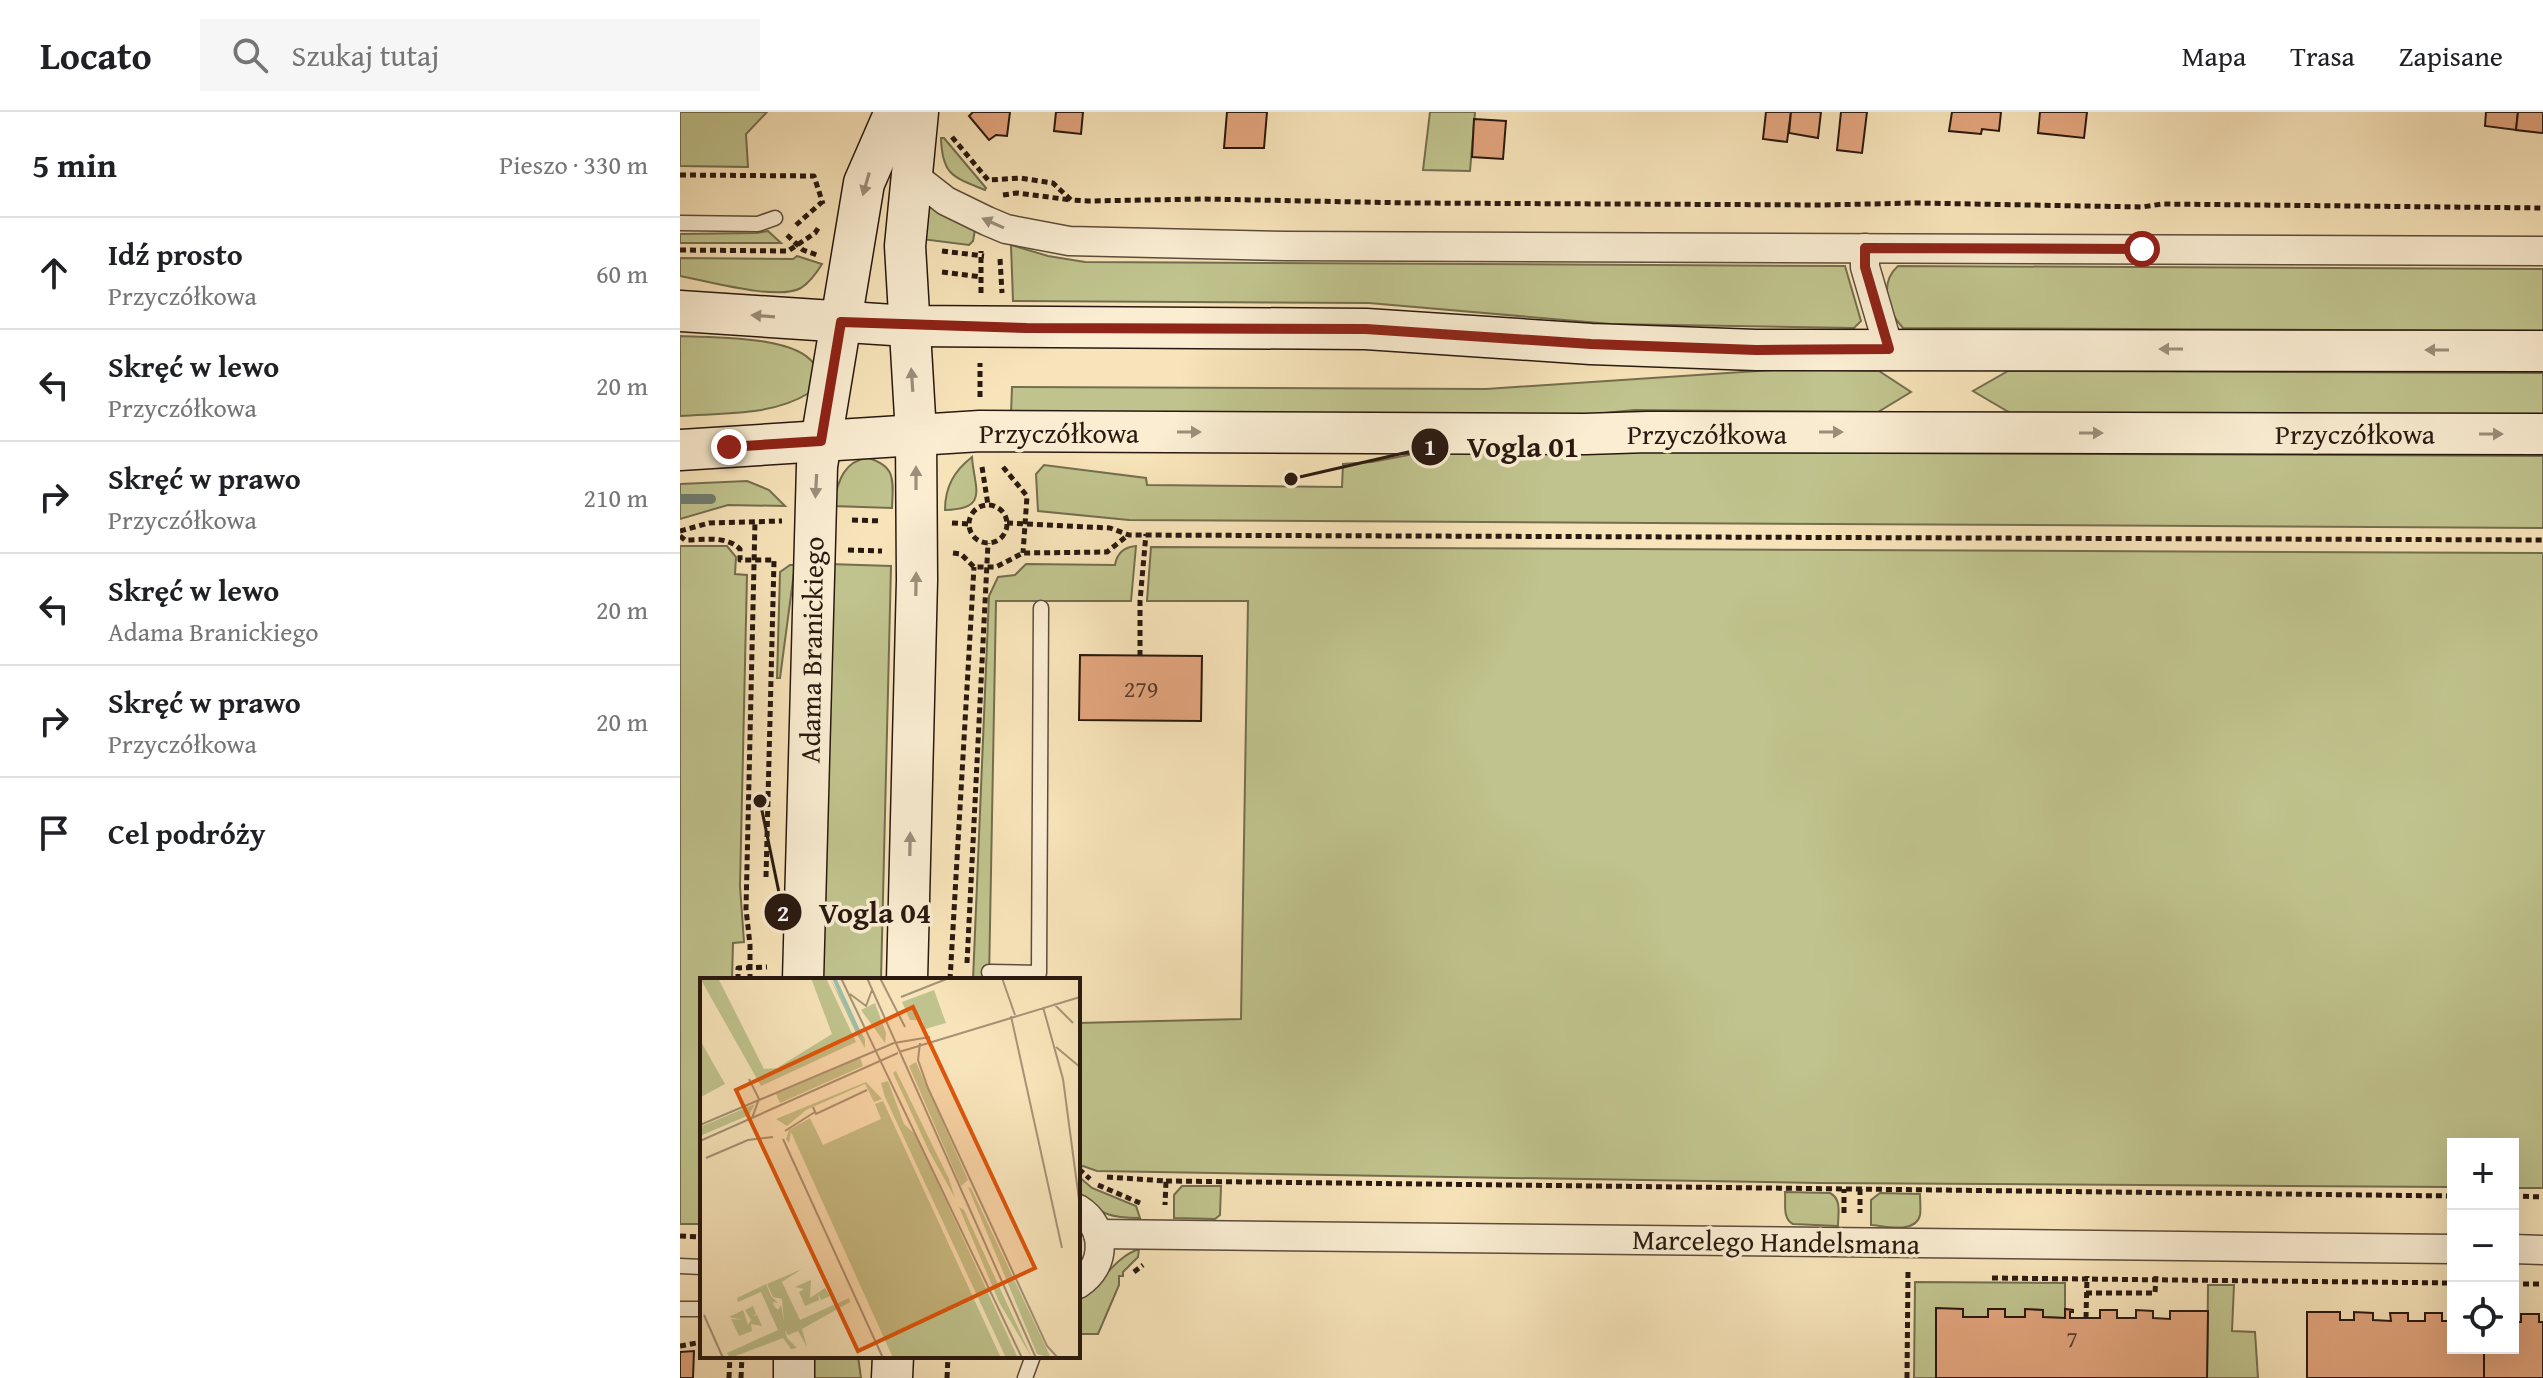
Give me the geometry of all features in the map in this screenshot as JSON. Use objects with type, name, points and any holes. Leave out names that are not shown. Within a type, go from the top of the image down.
[{"type":"main road","name":"Adama Branickiego","points":[[803,978],[817,466],[864,183],[895,112]]},
{"type":"main road","points":[[907,978],[917,580],[916,434],[905,246],[910,173],[932,122]]},
{"type":"main road","points":[[680,311],[908,326],[1366,329],[1756,350],[2543,351]]},
{"type":"main road","name":"Przyczółkowa","points":[[680,450],[980,431],[2543,434]]},
{"type":"street","points":[[910,173],[946,201],[996,225],[1030,235],[1069,241],[1286,246],[2543,251]]},
{"type":"street","points":[[1865,248],[1865,267],[1889,349]]},
{"type":"street","points":[[1080,1211],[1092,1221],[1101,1251],[1092,1271],[1080,1282]]},
{"type":"street","name":"Marcelego Handelsmana","points":[[1098,1234],[2447,1249]]},
{"type":"street","points":[[2519,1249],[2543,1250]]},
{"type":"lane","points":[[680,223],[758,224],[775,218]]},
{"type":"lane","points":[[989,972],[1030,976],[1039,973],[1041,608]]},
{"type":"lane","points":[[680,1266],[700,1267]]},
{"type":"lane","points":[[1025,1378],[1032,1358]]},
{"type":"path","points":[[932,122],[988,180],[1020,178],[1053,183],[1071,200]]},
{"type":"path","points":[[680,175],[814,176],[827,212]]},
{"type":"path","points":[[996,201],[1009,193],[1071,200],[1176,198],[1410,203],[2543,208]]},
{"type":"path","points":[[775,218],[800,248],[825,257]]},
{"type":"path","points":[[815,233],[821,222]]},
{"type":"path","points":[[1000,250],[1002,301]]},
{"type":"path","points":[[937,251],[1000,258]]},
{"type":"path","points":[[937,271],[981,277]]},
{"type":"path","points":[[980,458],[988,505]]},
{"type":"path","points":[[1000,463],[1027,496],[1023,553]]},
{"type":"path","points":[[988,505],[1001,510],[1007,523],[1002,536],[988,543],[975,538],[969,524],[973,512],[988,505]]},
{"type":"path","points":[[774,561],[740,560],[740,549],[734,543],[726,540],[685,540],[680,534],[709,523],[794,520]]},
{"type":"path","points":[[846,520],[893,521]]},
{"type":"path","points":[[750,978],[746,909],[755,521]]},
{"type":"path","points":[[944,523],[969,524]]},
{"type":"path","points":[[1007,523],[1110,528],[1129,535],[2543,540]]},
{"type":"path","points":[[1140,656],[1140,601],[1146,534]]},
{"type":"path","points":[[944,553],[961,554],[974,567],[996,567],[1023,553],[1107,552],[1129,535]]},
{"type":"path","points":[[967,964],[988,543]]},
{"type":"path","points":[[846,550],[892,551]]},
{"type":"path","points":[[766,885],[774,561],[779,555]]},
{"type":"path","points":[[950,978],[974,567]]},
{"type":"path","points":[[738,978],[738,968],[767,969],[767,956]]},
{"type":"path","points":[[1166,1181],[2447,1196]]},
{"type":"path","points":[[2519,1196],[2543,1197]]},
{"type":"path","points":[[680,1236],[700,1237]]},
{"type":"path","points":[[2086,1293],[2155,1293],[2156,1267]]},
{"type":"path","points":[[1895,1276],[1923,1277]]},
{"type":"path","points":[[1982,1277],[2447,1283]]},
{"type":"path","points":[[1907,1378],[1908,1282]]},
{"type":"path","points":[[2086,1283],[2086,1318]]},
{"type":"path","points":[[2519,1284],[2543,1284]]},
{"type":"path","points":[[680,1346],[700,1342]]},
{"type":"path","points":[[729,1378],[730,1358]]},
{"type":"path","points":[[741,1378],[742,1358]]},
{"type":"path","points":[[947,1378],[948,1358]]},
{"type":"green space","points":[[680,112],[767,112],[746,134],[748,167],[680,166]]},
{"type":"green space","points":[[1430,112],[1475,112],[1470,171],[1423,170]]},
{"type":"green space","points":[[941,138],[985,190],[951,173],[944,160]]},
{"type":"green space","points":[[924,202],[939,213],[975,230],[973,241],[969,245],[921,239]]},
{"type":"green space","points":[[768,231],[781,243],[680,243],[680,234]]},
{"type":"green space","points":[[1011,245],[1048,256],[1085,262],[1845,266],[1861,321],[1854,328],[1611,324],[1369,303],[1013,301]]},
{"type":"green space","points":[[797,256],[822,264],[807,283],[790,291],[760,291],[680,276],[680,258],[793,259]]},
{"type":"green space","points":[[1898,266],[2543,269],[2543,331],[1903,328],[1893,314],[1887,297],[1889,280]]},
{"type":"green space","points":[[680,336],[752,340],[790,348],[814,364],[809,393],[763,410],[680,416]]},
{"type":"green space","points":[[1786,369],[1879,371],[1911,392],[1878,412],[1634,410],[1566,417],[1011,413],[1012,387],[1486,389]]},
{"type":"green space","points":[[2008,371],[2543,373],[2543,415],[2012,414],[1973,391]]},
{"type":"green space","points":[[1429,451],[2543,456],[2543,528],[1129,520],[1038,511],[1036,474],[1044,465],[1146,478],[1147,485],[1342,487],[1343,464]]},
{"type":"green space","points":[[972,457],[976,487],[974,501],[959,509],[945,510],[952,480]]},
{"type":"green space","points":[[868,458],[889,470],[892,508],[832,506],[842,475],[852,464]]},
{"type":"green space","points":[[747,481],[769,490],[785,506],[728,505],[680,519],[680,484]]},
{"type":"green space","points":[[680,546],[727,546],[736,557],[735,574],[747,575],[740,886],[744,942],[733,943],[732,978],[700,978],[700,1224],[680,1224]]},
{"type":"green space","points":[[1136,546],[1131,601],[996,601],[989,978],[973,978],[989,596],[998,577],[1015,575],[1026,564],[1115,565],[1117,557]]},
{"type":"green space","points":[[1151,547],[2543,553],[2543,1188],[2519,1188],[2519,1138],[2447,1138],[2447,1187],[1819,1183],[1097,1171],[1080,1167],[1080,1023],[1241,1019],[1248,601],[1147,601]]},
{"type":"green space","points":[[829,564],[891,566],[881,978],[819,978]]},
{"type":"green space","points":[[795,565],[780,678],[777,678],[780,572]]},
{"type":"green space","points":[[1080,1178],[1092,1188],[1136,1206],[1140,1218],[1113,1216],[1080,1196]]},
{"type":"green space","points":[[1182,1186],[1221,1186],[1220,1215],[1215,1219],[1174,1218],[1174,1195]]},
{"type":"green space","points":[[1785,1192],[1830,1193],[1838,1203],[1838,1226],[1793,1224],[1786,1214]]},
{"type":"green space","points":[[1880,1193],[1920,1194],[1917,1221],[1899,1228],[1871,1225],[1871,1200]]},
{"type":"green space","points":[[1139,1249],[1138,1257],[1123,1272],[1123,1276],[1119,1276],[1119,1285],[1098,1334],[1080,1334],[1080,1297],[1130,1253]]},
{"type":"green space","points":[[1915,1282],[2065,1283],[2065,1318],[2043,1317],[2043,1310],[2026,1309],[2025,1317],[2005,1317],[2005,1309],[1988,1309],[1988,1317],[1963,1317],[1962,1309],[1937,1309],[1936,1378],[1914,1378]]},
{"type":"green space","points":[[2208,1285],[2234,1285],[2232,1331],[2255,1332],[2258,1378],[2207,1378]]},
{"type":"green space","points":[[810,1358],[858,1358],[861,1378],[810,1378]]},
{"type":"building","points":[[973,112],[1010,112],[1007,136],[996,135],[989,140],[969,116]]},
{"type":"building","points":[[1056,112],[1083,112],[1081,134],[1054,131]]},
{"type":"building","points":[[1227,112],[1267,112],[1264,148],[1224,148]]},
{"type":"building","points":[[1766,112],[1791,112],[1787,142],[1763,139]]},
{"type":"building","points":[[1791,112],[1821,112],[1818,138],[1789,133]]},
{"type":"building","points":[[1841,112],[1867,112],[1862,153],[1837,150]]},
{"type":"building","points":[[1952,112],[2001,112],[1999,131],[1982,129],[1981,134],[1949,131]]},
{"type":"building","points":[[2040,112],[2087,112],[2084,138],[2038,133]]},
{"type":"building","points":[[2486,112],[2518,112],[2516,130],[2485,126]]},
{"type":"building","points":[[2518,112],[2543,112],[2543,133],[2516,130]]},
{"type":"building","points":[[1474,119],[1506,121],[1503,159],[1472,157]]},
{"type":"building","points":[[1080,655],[1202,656],[1201,721],[1079,720]]},
{"type":"building","points":[[1936,1308],[1963,1309],[1963,1317],[1988,1317],[1988,1309],[2005,1309],[2005,1317],[2025,1317],[2025,1309],[2043,1310],[2043,1317],[2065,1318],[2065,1309],[2073,1310],[2070,1318],[2100,1318],[2100,1310],[2117,1310],[2117,1318],[2136,1318],[2136,1310],[2153,1311],[2153,1318],[2170,1319],[2170,1311],[2208,1311],[2207,1378],[1936,1378]]},
{"type":"building","points":[[2307,1312],[2340,1312],[2340,1320],[2354,1320],[2354,1312],[2373,1313],[2373,1320],[2391,1321],[2390,1313],[2408,1313],[2408,1321],[2425,1321],[2425,1313],[2442,1313],[2442,1321],[2447,1321],[2447,1354],[2484,1354],[2484,1378],[2307,1378]]},
{"type":"building","points":[[2521,1314],[2539,1314],[2539,1322],[2543,1322],[2543,1378],[2484,1378],[2484,1354],[2519,1354]]},
{"type":"building","points":[[694,1351],[693,1378],[680,1378],[680,1352]]},
{"type":"waterway","points":[[680,499],[711,499]]},
{"type":"place","name":"Vogla 01","points":[[1291,479]]},
{"type":"place","name":"Vogla 04","points":[[760,801]]},
{"type":"route","points":[[729,447],[821,441],[841,322],[1027,328],[1366,329],[1591,344],[1756,350],[1889,349],[1865,267],[1865,248],[2142,249]]}]
